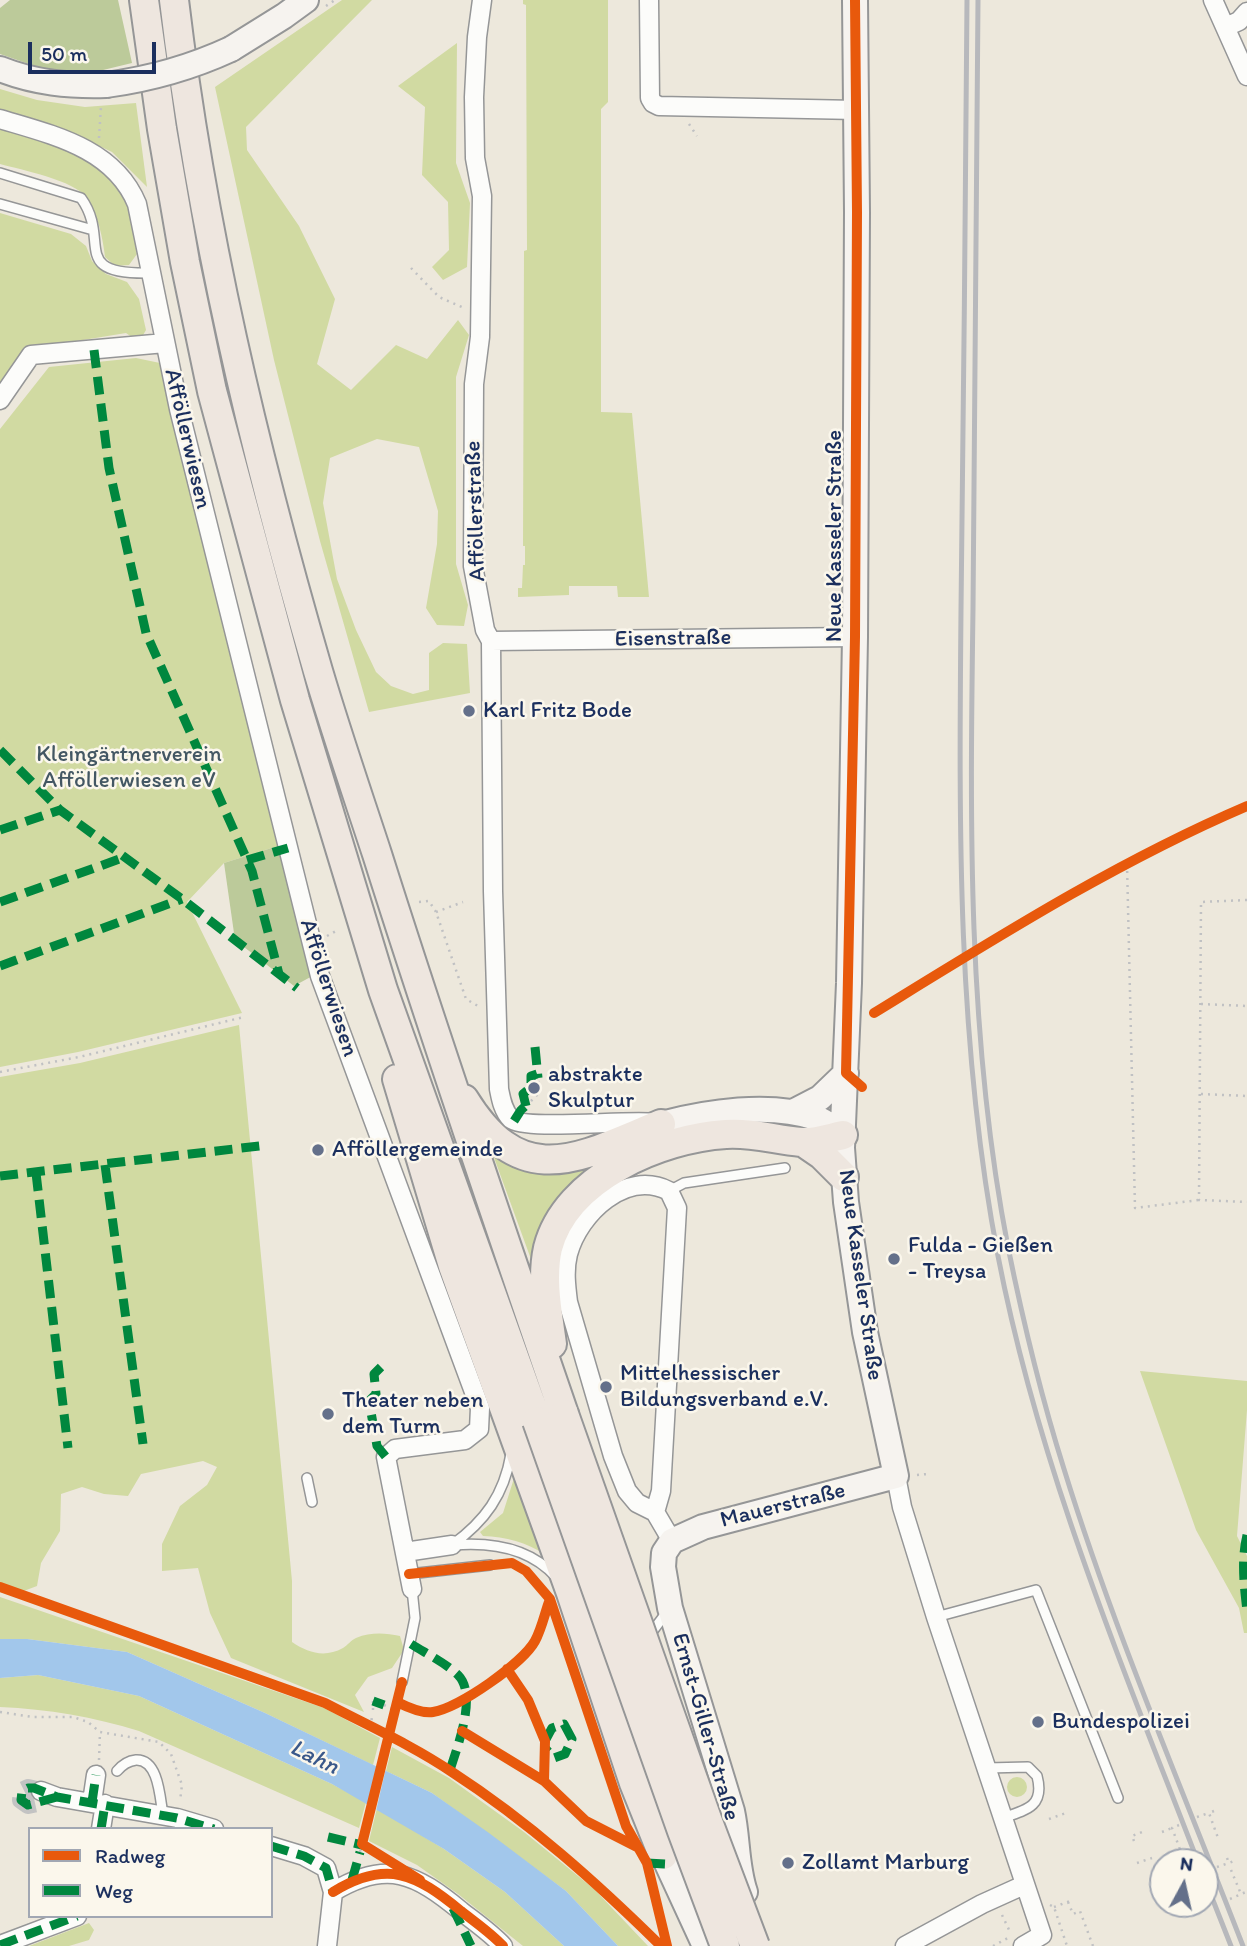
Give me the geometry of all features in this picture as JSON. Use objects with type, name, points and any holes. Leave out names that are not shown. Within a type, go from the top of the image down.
[{"type":"highway","points":[[144,0],[162,129],[185,262],[212,390],[295,700],[383,990],[542,1415],[707,1819],[755,1946]]},
{"type":"highway","points":[[174,0],[198,161],[222,295],[257,445],[319,675],[444,1066],[542,1415],[682,1831],[725,1946]]},
{"type":"highway","points":[[444,1066],[480,1123],[495,1139],[529,1158],[570,1158],[661,1124]]},
{"type":"highway","points":[[663,1855],[634,1783],[571,1593],[542,1415],[548,1249],[563,1214],[575,1199],[613,1169],[651,1152],[730,1133],[803,1142],[843,1135]]},
{"type":"highway","points":[[803,1142],[822,1155],[844,1177]]},
{"type":"main road","points":[[0,69],[39,82],[103,91],[200,64],[230,49],[306,0]]},
{"type":"main road","name":"Neue Kasseler Straße","points":[[855,0],[855,637],[844,1177],[865,1332],[896,1476]]},
{"type":"main road","points":[[793,1112],[820,1098],[846,1073]]},
{"type":"main road","points":[[661,1124],[720,1112],[793,1112],[817,1118],[843,1135]]},
{"type":"main road","name":"Mauerstraße","points":[[672,1541],[703,1527],[896,1476]]},
{"type":"main road","name":"Ernst-Giller-Straße","points":[[672,1541],[662,1561],[670,1608],[736,1828],[738,1873],[764,1946]]},
{"type":"main road","points":[[705,1946],[663,1855],[666,1839],[707,1770],[713,1747]]},
{"type":"street","name":"Afföllerstraße","points":[[482,0],[474,97],[475,158],[482,196],[480,337],[474,384],[472,566],[485,630],[491,641],[493,877],[499,1081],[503,1106],[510,1118],[520,1124],[632,1121],[661,1124]]},
{"type":"street","points":[[649,0],[650,98],[653,103],[659,106],[857,110]]},
{"type":"street","points":[[1213,0],[1247,76]]},
{"type":"street","points":[[1226,27],[1239,21],[1247,12]]},
{"type":"street","name":"Afföllerwiesen","points":[[0,119],[64,139],[98,156],[130,185],[137,204],[182,423],[320,976],[480,1408],[479,1429],[465,1440],[395,1449],[386,1457],[410,1581]]},
{"type":"street","name":"Afföllerwiesen","points":[[0,400],[31,355],[165,343]]},
{"type":"street","name":"Eisenstraße","points":[[491,641],[855,637]]},
{"type":"street","points":[[655,1512],[661,1491],[677,1208],[669,1191],[651,1185],[636,1185],[618,1191],[588,1215],[576,1232],[567,1255],[565,1278],[568,1302],[613,1456],[627,1491],[637,1503],[655,1512],[672,1541]]},
{"type":"street","name":"Neue Kasseler Straße","points":[[896,1476],[902,1507],[936,1617],[1024,1885],[1045,1940]]},
{"type":"street","points":[[405,1552],[452,1545]]},
{"type":"street","points":[[96,1775],[101,1827]]},
{"type":"street","points":[[47,1797],[98,1803],[207,1827]]},
{"type":"street","points":[[273,1847],[304,1856],[326,1868],[333,1892],[327,1946]]},
{"type":"street","points":[[333,1892],[352,1880],[369,1876],[402,1875],[419,1880],[503,1946]]},
{"type":"street","points":[[905,1946],[982,1904],[1024,1885]]},
{"type":"street","points":[[0,1945],[72,1918]]},
{"type":"street","points":[[1017,1940],[1045,1940]]},
{"type":"lane","points":[[0,173],[81,198],[89,211],[95,247],[108,270],[128,274],[151,273]]},
{"type":"lane","points":[[0,204],[93,230]]},
{"type":"lane","points":[[669,1191],[684,1183],[785,1168]]},
{"type":"lane","points":[[452,1545],[487,1515],[508,1474],[511,1451],[542,1415]]},
{"type":"lane","points":[[307,1478],[312,1502]]},
{"type":"lane","points":[[452,1545],[479,1543],[506,1547],[531,1558],[553,1573],[571,1593]]},
{"type":"lane","points":[[402,1682],[415,1618],[410,1581],[490,1565]]},
{"type":"lane","points":[[936,1617],[1036,1590],[1118,1798]]},
{"type":"lane","points":[[643,1669],[640,1658],[642,1644],[670,1608]]},
{"type":"lane","points":[[117,1771],[133,1760],[142,1760],[149,1765],[170,1817]]},
{"type":"lane","points":[[986,1768],[1028,1767],[1037,1776],[1038,1799],[1032,1806],[1002,1818]]},
{"type":"path","points":[[98,156],[103,91]]},
{"type":"path","points":[[411,268],[439,297],[473,312]]},
{"type":"path","points":[[1127,864],[1135,1208],[1199,1200],[1247,1202]]},
{"type":"path","points":[[1199,1200],[1201,902],[1247,900]]},
{"type":"path","points":[[419,902],[429,901],[436,912],[466,999],[473,1005],[484,1008],[498,1004]]},
{"type":"path","points":[[436,912],[463,902]]},
{"type":"path","points":[[1200,1004],[1247,1006]]},
{"type":"path","points":[[0,1072],[79,1057],[244,1017]]},
{"type":"path","points":[[531,1101],[539,1093],[538,1078]]},
{"type":"path","points":[[1200,1094],[1247,1096]]},
{"type":"path","points":[[371,1727],[373,1701]]},
{"type":"path","points":[[384,1705],[395,1710]]},
{"type":"path","points":[[0,1712],[33,1717],[73,1717],[88,1722],[100,1732],[159,1742],[171,1754],[182,1784],[170,1817]]},
{"type":"path","points":[[96,1775],[100,1732]]},
{"type":"path","points":[[1197,1817],[1214,1811]]},
{"type":"path","points":[[1049,1819],[1066,1813]]},
{"type":"path","points":[[1209,1813],[1218,1838]]},
{"type":"path","points":[[1162,1832],[1179,1825]]},
{"type":"path","points":[[1172,1828],[1180,1848]]},
{"type":"path","points":[[361,1848],[366,1830]]},
{"type":"path","points":[[1135,1842],[1132,1836],[1142,1832]]},
{"type":"path","points":[[1227,1858],[1229,1863]]},
{"type":"path","points":[[1137,1863],[1149,1859]]},
{"type":"path","points":[[1219,1866],[1234,1861]]},
{"type":"path","points":[[1231,1870],[1241,1894]]},
{"type":"path","points":[[1230,1899],[1246,1892]]},
{"type":"path","points":[[1067,1946],[1054,1907],[1069,1902],[1073,1914],[1080,1911],[1093,1946]]},
{"type":"path","points":[[999,1910],[1017,1940]]},
{"type":"green space","points":[[10,0],[118,0],[132,63],[99,71],[52,72],[0,54],[0,8]]},
{"type":"green space","points":[[342,0],[372,0],[246,127],[247,150],[299,226],[335,299],[317,364],[351,390],[396,345],[427,359],[458,320],[469,335],[456,377],[456,564],[468,605],[464,626],[437,625],[426,608],[437,544],[438,511],[419,447],[377,439],[330,458],[323,503],[337,579],[356,630],[376,672],[391,686],[413,694],[429,690],[429,653],[443,643],[467,644],[470,693],[369,712],[320,541],[274,360],[215,87]]},
{"type":"green space","points":[[523,0],[608,0],[608,102],[601,109],[601,412],[632,413],[649,597],[618,597],[617,586],[569,586],[569,595],[518,597],[525,565],[524,251],[527,250],[526,5]]},
{"type":"green space","points":[[457,43],[456,163],[470,203],[467,267],[443,280],[432,267],[449,250],[448,202],[422,175],[425,107],[398,86]]},
{"type":"green space","points":[[0,89],[37,100],[85,107],[136,103],[147,187],[112,152],[74,134],[0,111]]},
{"type":"green space","points":[[0,127],[65,149],[112,176],[125,193],[130,210],[137,254],[129,265],[115,266],[105,257],[97,219],[91,204],[80,192],[47,176],[0,164]]},
{"type":"green space","points":[[0,213],[71,234],[86,246],[92,261],[106,274],[127,282],[139,299],[146,330],[139,342],[126,333],[28,349],[0,385]]},
{"type":"green space","name":"Kleingärtnerverein Afföllerwiesen eV","points":[[136,358],[160,363],[281,845],[224,863],[187,902],[242,1013],[78,1052],[0,1067],[0,429],[49,367]]},
{"type":"green space","points":[[281,845],[316,974],[294,986],[235,940],[224,863]]},
{"type":"green space","points":[[239,1025],[292,1581],[292,1642],[310,1651],[330,1653],[367,1635],[400,1636],[404,1650],[392,1668],[368,1677],[355,1695],[364,1712],[231,1658],[210,1613],[198,1568],[162,1571],[162,1544],[180,1506],[207,1485],[217,1467],[203,1461],[141,1474],[128,1496],[104,1494],[82,1487],[61,1494],[60,1531],[41,1563],[37,1586],[21,1592],[0,1585],[0,1077],[80,1063]]},
{"type":"green space","points":[[637,1149],[536,1273],[492,1152]]},
{"type":"green space","points":[[1140,1371],[1247,1381],[1237,1536],[1247,1556],[1247,1633],[1244,1633],[1239,1608],[1196,1530]]},
{"type":"green space","points":[[516,1472],[546,1555],[523,1544],[483,1536],[480,1532],[503,1513]]},
{"type":"green space","points":[[0,1597],[324,1708],[380,1738],[373,1765],[265,1713],[127,1652],[27,1639],[0,1639]]},
{"type":"green space","points":[[38,1675],[139,1696],[332,1784],[366,1802],[359,1828],[139,1731],[71,1714],[0,1707],[0,1678]]},
{"type":"green space","points":[[392,1747],[449,1778],[524,1832],[594,1889],[648,1946],[618,1946],[566,1891],[432,1793],[386,1771]]},
{"type":"green space","points":[[1017,1777],[1024,1780],[1027,1787],[1024,1794],[1017,1797],[1010,1794],[1007,1787],[1010,1780]]},
{"type":"green space","points":[[377,1808],[444,1849],[505,1892],[564,1946],[523,1946],[417,1865],[369,1841]]},
{"type":"green space","points":[[89,1923],[94,1930],[89,1940],[69,1946],[29,1946]]},
{"type":"water","name":"Lahn","points":[[0,1639],[27,1639],[127,1652],[265,1713],[432,1793],[566,1891],[618,1946],[564,1946],[505,1892],[444,1849],[332,1784],[139,1696],[38,1675],[0,1678]]},
{"type":"pier","points":[[379,1764],[386,1768],[376,1811],[369,1808]]},
{"type":"tunnel","points":[[41,1791],[28,1788],[22,1791],[21,1800],[28,1805],[42,1802]]},
{"type":"railway","points":[[967,0],[960,691],[961,854],[963,934],[975,1096],[998,1256],[1015,1335],[1036,1412],[1084,1563],[1193,1848]]},
{"type":"railway","points":[[978,0],[972,849],[978,1009],[995,1168],[1026,1331],[1064,1469],[1104,1590],[1243,1946]]},
{"type":"railway","points":[[1219,1916],[1231,1946]]},
{"type":"marked path","points":[[94,350],[109,468],[146,633],[252,871],[279,974]]},
{"type":"marked path","points":[[0,750],[60,810],[182,899],[297,988]]},
{"type":"marked path","points":[[0,830],[60,810]]},
{"type":"marked path","points":[[247,860],[288,848]]},
{"type":"marked path","points":[[0,902],[125,857]]},
{"type":"marked path","points":[[0,966],[182,899]]},
{"type":"marked path","points":[[535,1047],[538,1078]]},
{"type":"marked path","points":[[526,1106],[523,1094],[531,1087],[531,1076],[537,1074]]},
{"type":"marked path","points":[[514,1121],[531,1101]]},
{"type":"marked path","points":[[0,1176],[268,1145]]},
{"type":"marked path","points":[[105,1165],[143,1444]]},
{"type":"marked path","points":[[36,1173],[68,1448]]},
{"type":"marked path","points":[[381,1367],[374,1374],[376,1394],[369,1401],[377,1446],[386,1457]]},
{"type":"marked path","points":[[1247,1535],[1244,1563],[1247,1611]]},
{"type":"marked path","points":[[411,1644],[447,1666],[464,1684],[464,1721],[450,1770]]},
{"type":"marked path","points":[[373,1701],[384,1705]]},
{"type":"marked path","points":[[545,1741],[552,1728],[564,1724],[572,1739],[565,1754],[554,1758],[545,1748]]},
{"type":"marked path","points":[[92,1802],[96,1775]]},
{"type":"marked path","points":[[28,1788],[57,1797],[28,1805],[21,1800],[22,1791],[28,1788]]},
{"type":"marked path","points":[[57,1797],[177,1818],[207,1827]]},
{"type":"marked path","points":[[101,1827],[105,1804]]},
{"type":"marked path","points":[[328,1837],[366,1846]]},
{"type":"marked path","points":[[273,1847],[304,1856],[326,1868],[333,1892],[338,1889]]},
{"type":"marked path","points":[[352,1880],[360,1852]]},
{"type":"marked path","points":[[647,1863],[667,1864]]},
{"type":"marked path","points":[[453,1908],[471,1946]]},
{"type":"marked path","points":[[0,1945],[72,1918]]},
{"type":"cycle path","points":[[855,0],[855,637],[846,1073],[862,1087]]},
{"type":"cycle path","points":[[874,1013],[1104,876],[1247,806]]},
{"type":"cycle path","points":[[409,1574],[512,1563],[526,1571],[550,1599],[626,1826],[647,1863],[667,1946]]},
{"type":"cycle path","points":[[0,1587],[325,1703],[405,1744],[480,1791],[535,1832],[587,1876],[661,1946]]},
{"type":"cycle path","points":[[402,1682],[397,1702],[424,1712],[444,1709],[474,1694],[518,1661],[528,1650],[535,1641],[550,1599]]},
{"type":"cycle path","points":[[507,1669],[528,1700],[545,1741],[544,1781]]},
{"type":"cycle path","points":[[397,1702],[362,1844],[420,1880]]},
{"type":"cycle path","points":[[462,1731],[544,1781],[586,1821],[637,1847]]},
{"type":"cycle path","points":[[333,1892],[369,1876],[400,1875],[415,1880],[445,1898],[503,1946]]},
{"type":"place","name":"Karl Fritz Bode","points":[[469,711]]},
{"type":"place","name":"abstrakte Skulptur","points":[[534,1088]]},
{"type":"place","name":"Afföllergemeinde","points":[[318,1150]]},
{"type":"place","name":"Fulda - Gießen - Treysa","points":[[894,1259]]},
{"type":"place","name":"Mittelhessischer Bildungsverband e.V.","points":[[606,1387]]},
{"type":"place","name":"Theater neben dem Turm","points":[[328,1414]]},
{"type":"place","name":"Bundespolizei","points":[[1038,1722]]},
{"type":"place","name":"Zollamt Marburg","points":[[788,1863]]}]
